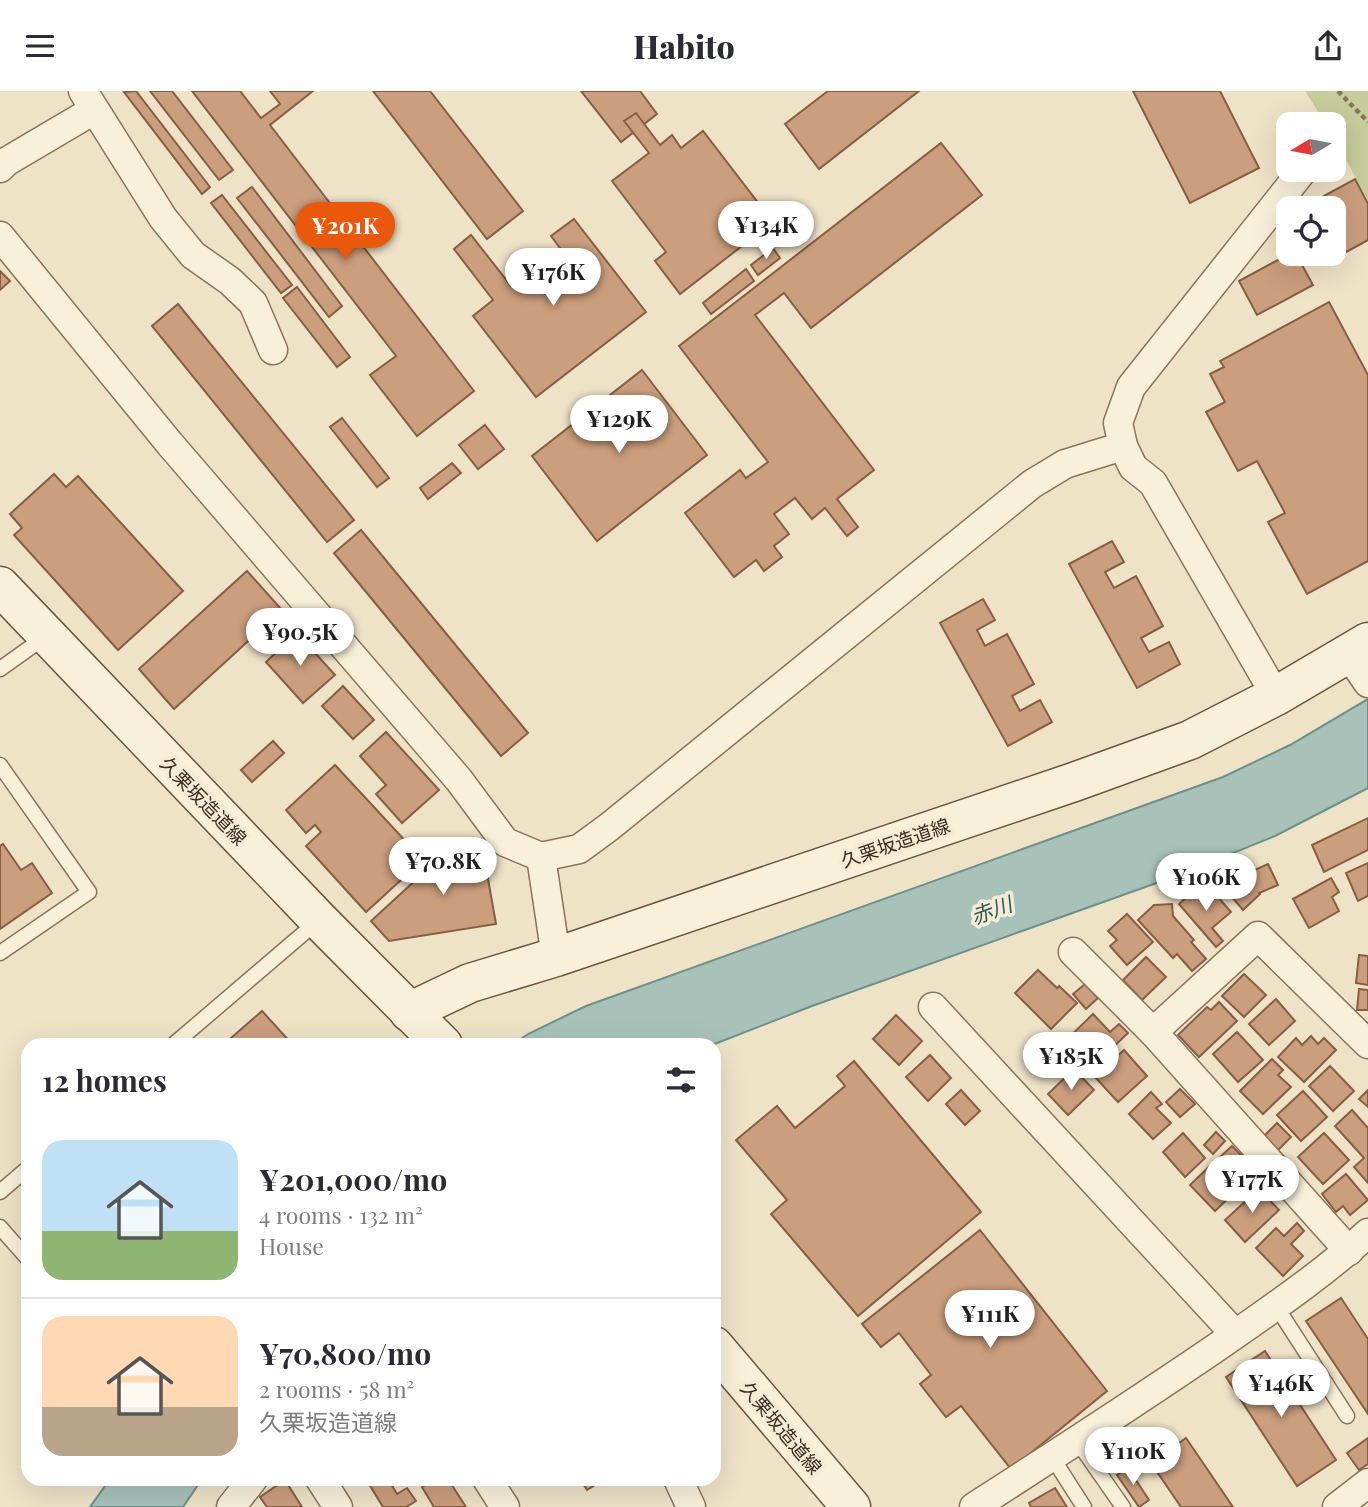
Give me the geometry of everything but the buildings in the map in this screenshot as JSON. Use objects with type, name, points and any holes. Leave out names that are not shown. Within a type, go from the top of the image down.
[{"type":"main road","name":"久栗坂造道線","points":[[0,586],[319,920],[436,1038]]},
{"type":"main road","name":"久栗坂造道線","points":[[410,1012],[470,983],[556,957],[1074,782],[1190,740],[1276,696],[1362,660]]},
{"type":"main road","name":"久栗坂造道線","points":[[721,1354],[850,1507]]},
{"type":"street","points":[[0,168],[88,101],[163,219],[193,255],[230,281],[253,303],[273,350]]},
{"type":"street","points":[[1276,696],[1153,483],[1133,467],[1123,446],[1118,422],[1131,387],[1293,182]]},
{"type":"street","points":[[0,236],[170,444],[459,781],[505,842],[541,857],[579,849],[609,827],[1032,484],[1065,464],[1123,446]]},
{"type":"street","points":[[541,857],[556,957]]},
{"type":"street","points":[[1153,1032],[1258,936],[1368,1044]]},
{"type":"street","points":[[974,1507],[1077,1441],[1276,1306],[1359,1242],[1073,952]]},
{"type":"street","points":[[933,1007],[1235,1334]]},
{"type":"street","points":[[1337,1507],[1368,1483]]},
{"type":"street","points":[[231,1507],[248,1486]]},
{"type":"street","points":[[324,1486],[338,1507]]},
{"type":"street","points":[[492,1486],[505,1507]]},
{"type":"street","points":[[681,1486],[691,1507]]},
{"type":"lane","points":[[0,669],[46,636]]},
{"type":"lane","points":[[0,765],[89,892],[0,953]]},
{"type":"lane","points":[[181,1038],[319,920]]},
{"type":"lane","points":[[0,1192],[21,1174]]},
{"type":"lane","points":[[0,1227],[21,1251]]},
{"type":"lane","points":[[1276,1306],[1347,1416]]},
{"type":"lane","points":[[1077,1441],[1123,1507]]},
{"type":"lane","points":[[1052,1457],[1084,1507]]},
{"type":"path","points":[[1338,91],[1368,122]]},
{"type":"green space","points":[[1305,91],[1368,91],[1368,201],[1346,160],[1346,112],[1318,112]]},
{"type":"water","name":"赤川","points":[[1368,699],[1368,788],[1275,836],[1179,875],[812,1006],[721,1041],[721,1038],[522,1038],[586,1006],[1223,777],[1290,745]]},
{"type":"water","points":[[105,1486],[197,1486],[183,1507],[90,1507]]}]
